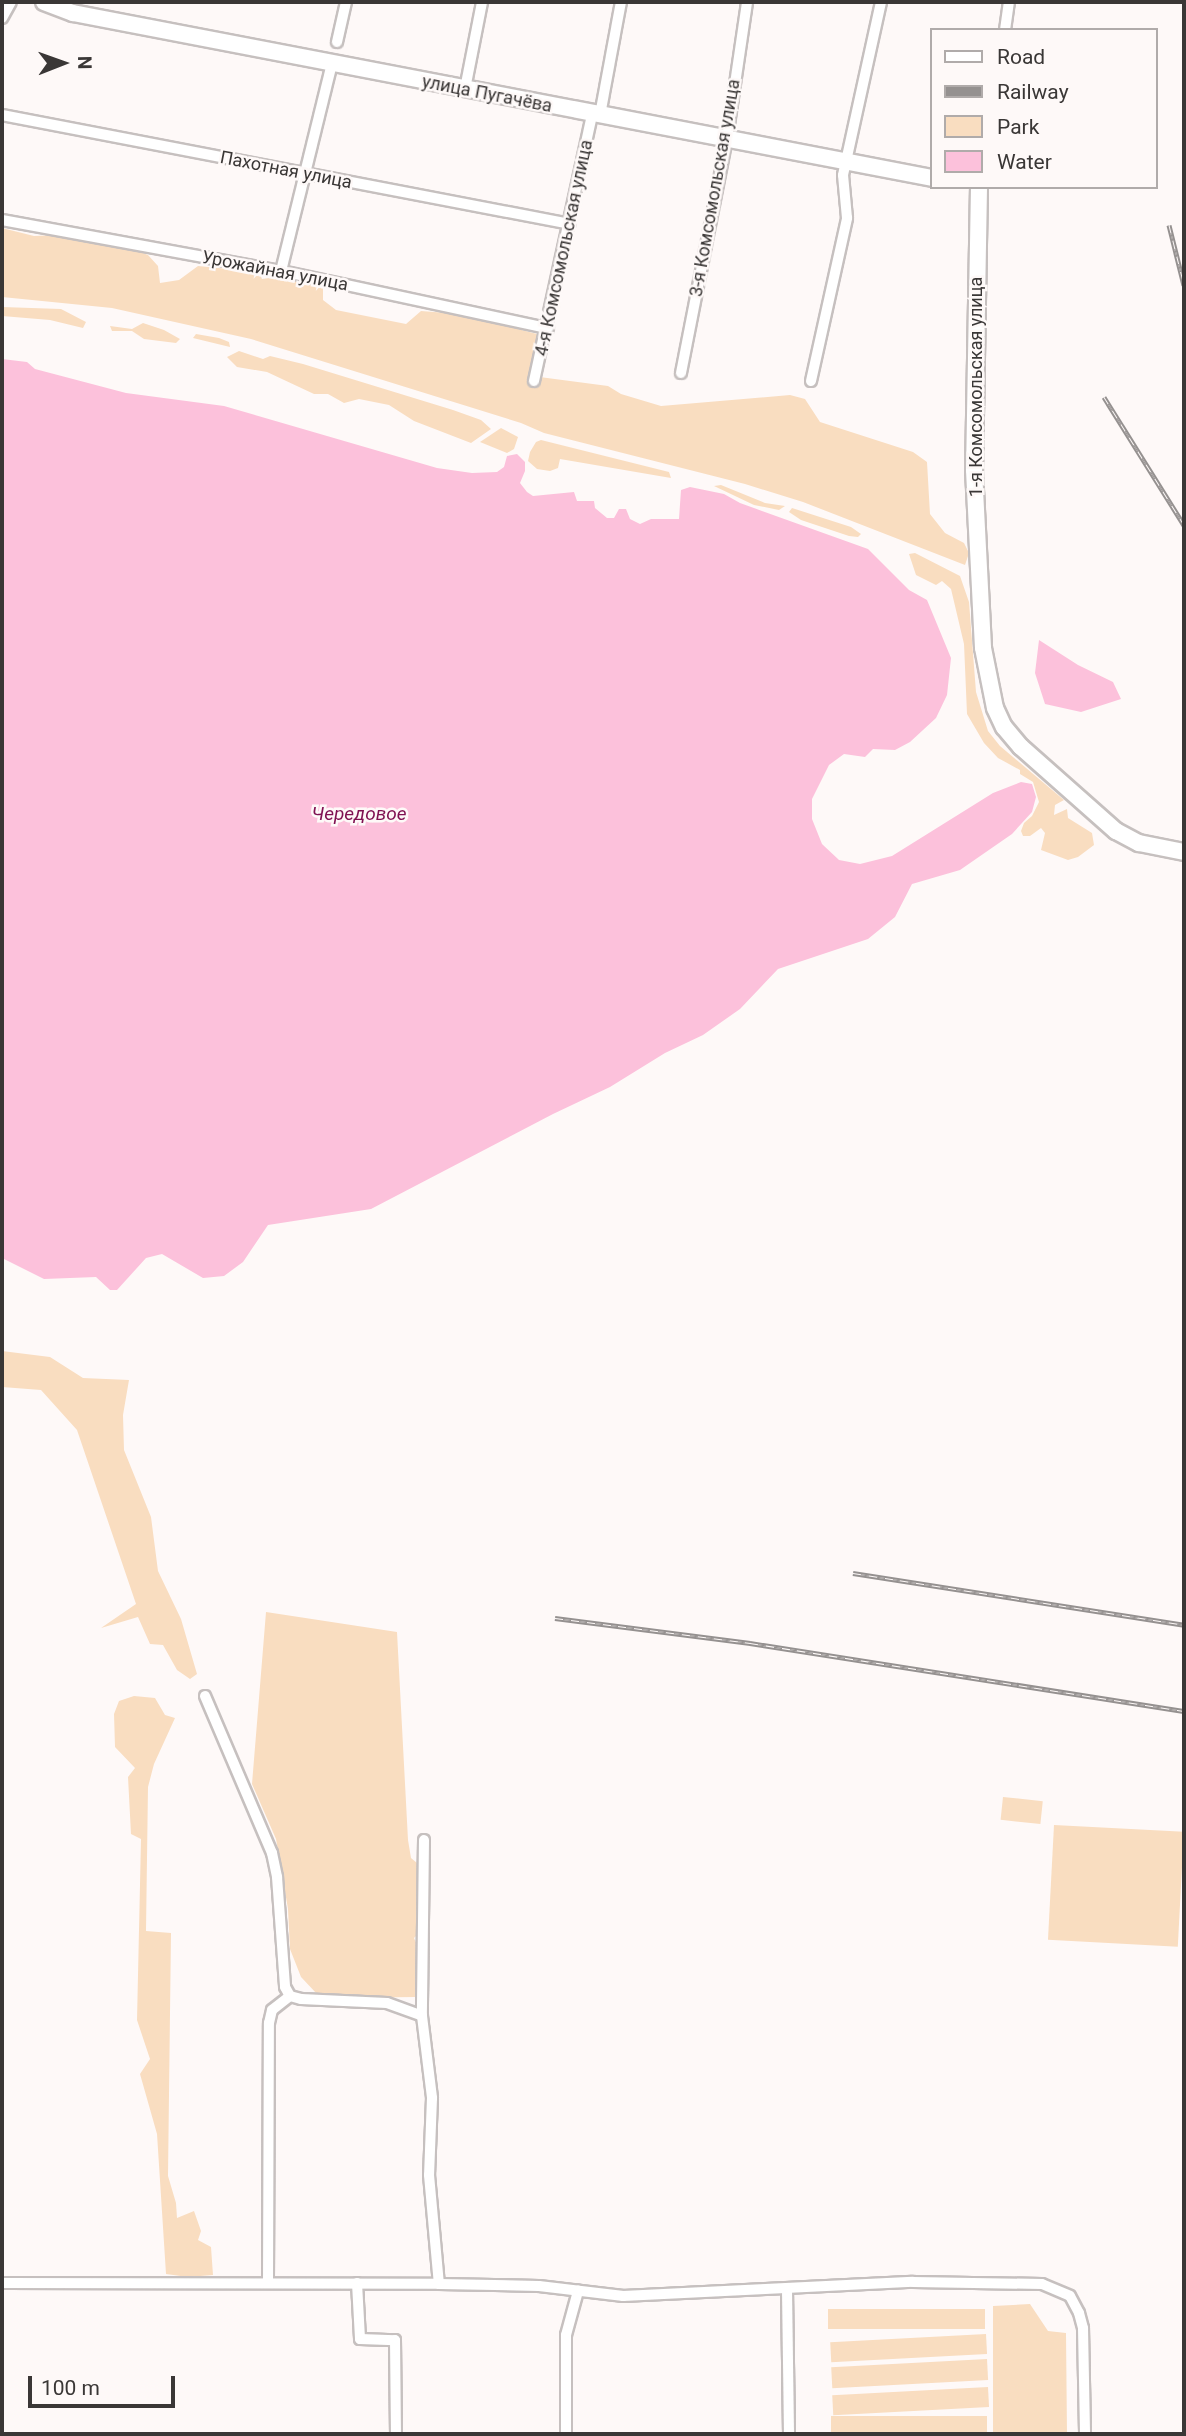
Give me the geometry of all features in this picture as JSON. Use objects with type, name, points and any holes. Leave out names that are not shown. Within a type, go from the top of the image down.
[{"type":"main road","name":"улица Пугачёва","points":[[44,2],[73,13],[930,178]]},
{"type":"main road","name":"1-я Комсомольская улица","points":[[980,189],[974,403],[981,586],[988,683],[1004,727],[1021,747],[1116,831],[1139,843],[1184,852]]},
{"type":"street","points":[[2,18],[11,2]]},
{"type":"street","points":[[337,42],[346,2]]},
{"type":"street","points":[[465,89],[482,2]]},
{"type":"street","name":"4-я Комсомольская улица","points":[[534,381],[621,2]]},
{"type":"street","name":"3-я Комсомольская улица","points":[[681,373],[727,138],[747,2]]},
{"type":"street","points":[[811,381],[847,218],[843,185],[846,161],[881,2]]},
{"type":"street","points":[[1004,28],[1009,2]]},
{"type":"street","points":[[281,271],[332,64]]},
{"type":"street","name":"Пахотная улица","points":[[2,115],[570,225]]},
{"type":"street","name":"Урожайная улица","points":[[2,220],[281,271],[548,328]]},
{"type":"street","points":[[205,1696],[272,1853],[277,1877],[283,1978],[290,1996]]},
{"type":"street","points":[[424,1840],[422,2016],[432,2098],[429,2175],[439,2284]]},
{"type":"street","points":[[268,2283],[268,2023],[272,2010],[290,1996],[319,2001],[387,2003],[422,2016]]},
{"type":"street","points":[[2,2283],[540,2286],[622,2296],[913,2282],[1042,2284],[1070,2296],[1079,2312],[1083,2328],[1085,2434]]},
{"type":"street","points":[[357,2283],[360,2339],[395,2340],[396,2434]]},
{"type":"street","points":[[787,2290],[789,2434]]},
{"type":"street","points":[[566,2434],[566,2335],[578,2291]]},
{"type":"green space","points":[[2,228],[34,236],[59,235],[135,250],[148,255],[158,266],[160,283],[179,280],[198,266],[250,271],[260,274],[262,279],[283,276],[323,286],[323,300],[336,310],[406,324],[421,311],[460,314],[537,334],[540,342],[532,376],[608,386],[621,394],[661,406],[790,395],[805,399],[820,422],[913,452],[927,462],[930,514],[945,533],[964,543],[969,553],[965,565],[803,502],[745,484],[544,433],[521,423],[251,339],[112,308],[2,297]]},
{"type":"green space","points":[[2,307],[61,309],[86,322],[83,328],[50,320],[2,316]]},
{"type":"green space","points":[[143,323],[180,339],[176,343],[144,339],[132,331],[112,331],[110,326],[132,329]]},
{"type":"green space","points":[[196,334],[219,338],[229,342],[230,347],[193,338]]},
{"type":"green space","points":[[239,351],[263,359],[270,356],[303,364],[453,410],[481,420],[491,429],[471,443],[414,421],[389,405],[359,399],[344,403],[328,394],[314,394],[267,372],[237,367],[227,357]]},
{"type":"green space","points":[[501,428],[518,437],[514,449],[507,453],[480,442]]},
{"type":"green space","points":[[541,440],[669,472],[671,478],[560,459],[558,468],[550,471],[537,469],[528,461],[536,442]]},
{"type":"green space","points":[[721,485],[765,503],[785,506],[779,510],[754,505],[714,486]]},
{"type":"green space","points":[[792,508],[851,527],[861,534],[858,537],[849,536],[801,520],[789,512]]},
{"type":"green space","points":[[915,553],[960,576],[969,602],[976,692],[988,731],[1000,746],[1064,800],[1055,805],[1054,815],[1067,809],[1068,818],[1092,833],[1094,845],[1078,857],[1068,860],[1041,850],[1045,833],[1041,828],[1030,836],[1023,836],[1021,831],[1024,823],[1032,816],[1039,802],[1033,782],[1020,774],[1020,770],[998,758],[984,743],[967,714],[964,644],[951,589],[942,581],[936,585],[916,575],[909,554]]},
{"type":"green space","points":[[2,1351],[50,1357],[83,1378],[129,1380],[123,1415],[124,1450],[151,1517],[158,1571],[181,1619],[197,1674],[190,1679],[177,1670],[163,1645],[150,1644],[138,1617],[101,1628],[136,1604],[77,1430],[41,1390],[2,1387]]},
{"type":"green space","points":[[266,1612],[397,1632],[408,1840],[411,1858],[417,1863],[418,1934],[414,1938],[419,1949],[419,1992],[416,1997],[333,1998],[317,1994],[301,1977],[290,1949],[288,1909],[276,1839],[252,1784]]},
{"type":"green space","points":[[134,1696],[155,1698],[165,1715],[175,1718],[154,1764],[148,1787],[146,1931],[171,1933],[168,2176],[176,2203],[177,2218],[194,2211],[201,2231],[198,2240],[211,2247],[213,2275],[188,2277],[166,2274],[157,2134],[140,2074],[150,2059],[137,2020],[141,1839],[131,1834],[128,1777],[135,1768],[115,1747],[114,1714],[119,1701]]},
{"type":"green space","points":[[1003,1797],[1043,1801],[1040,1824],[1001,1820]]},
{"type":"green space","points":[[1054,1825],[1184,1832],[1178,1947],[1048,1940]]},
{"type":"green space","points":[[1030,2304],[1048,2331],[1066,2333],[1067,2434],[993,2434],[993,2306]]},
{"type":"green space","points":[[828,2309],[985,2309],[985,2329],[828,2329]]},
{"type":"green space","points":[[986,2334],[987,2354],[831,2362],[830,2342]]},
{"type":"green space","points":[[987,2359],[988,2380],[832,2388],[831,2367]]},
{"type":"green space","points":[[988,2387],[989,2407],[833,2415],[832,2395]]},
{"type":"green space","points":[[831,2416],[987,2416],[987,2434],[831,2434]]},
{"type":"water","name":"Чередовое","points":[[2,359],[27,362],[35,369],[126,393],[224,406],[437,468],[472,473],[497,472],[504,467],[507,456],[517,454],[525,462],[520,483],[527,492],[533,496],[574,492],[577,501],[594,501],[595,508],[607,518],[614,518],[619,509],[626,509],[630,519],[640,524],[651,519],[679,519],[681,490],[690,487],[724,494],[740,503],[868,549],[909,590],[927,600],[951,658],[947,695],[936,718],[910,742],[895,750],[873,749],[865,757],[844,754],[829,765],[812,799],[812,819],[822,844],[839,860],[860,864],[892,856],[993,793],[1021,782],[1032,784],[1036,797],[1032,812],[1012,834],[960,870],[912,884],[895,917],[868,939],[778,969],[740,1009],[703,1035],[665,1053],[610,1087],[371,1209],[268,1225],[243,1262],[224,1276],[203,1278],[162,1254],[146,1258],[117,1290],[110,1290],[96,1277],[44,1279],[2,1258]]},
{"type":"water","points":[[1039,640],[1078,665],[1113,682],[1121,699],[1081,712],[1045,704],[1035,673]]},
{"type":"railway","points":[[1169,225],[1184,285]]},
{"type":"railway","points":[[1104,397],[1184,525]]},
{"type":"railway","points":[[853,1573],[1184,1625]]},
{"type":"railway","points":[[555,1618],[750,1643],[1184,1711]]}]
